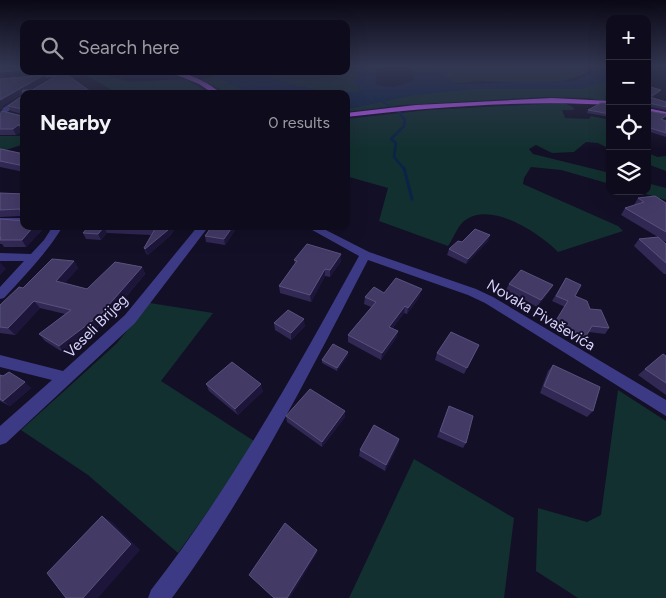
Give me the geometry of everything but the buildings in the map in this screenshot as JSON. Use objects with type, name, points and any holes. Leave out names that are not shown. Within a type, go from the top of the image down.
[{"type":"main road","points":[[350,115],[404,108],[552,100],[606,103]]},
{"type":"main road","points":[[651,111],[666,114]]},
{"type":"street","points":[[8,116],[4,114],[5,109],[20,100]]},
{"type":"street","points":[[0,118],[8,116],[20,118]]},
{"type":"street","points":[[0,221],[20,221]]},
{"type":"street","points":[[0,295],[48,242],[56,230]]},
{"type":"street","name":"Veseli Brijeg","points":[[0,437],[130,319],[201,230]]},
{"type":"street","name":"Novaka Pivaševića","points":[[318,230],[365,255],[472,292],[489,300],[666,409]]},
{"type":"street","points":[[159,598],[223,510],[253,461],[365,255]]},
{"type":"street","points":[[0,257],[34,258]]},
{"type":"street","points":[[0,361],[67,378]]},
{"type":"green space","points":[[424,94],[606,94],[605,101],[588,98],[544,97],[402,105],[350,112],[350,108]]},
{"type":"green space","points":[[564,103],[573,107],[574,110],[562,110],[565,118],[589,119],[591,116],[606,119],[606,147],[598,143],[586,142],[574,152],[552,153],[536,145],[529,149],[533,154],[606,172],[606,183],[561,170],[531,167],[524,178],[523,184],[618,226],[623,231],[558,252],[526,228],[499,216],[485,214],[473,216],[462,223],[448,246],[379,221],[388,188],[350,177],[350,119],[428,110]]},
{"type":"green space","points":[[0,136],[20,136],[20,145],[0,152]]},
{"type":"green space","points":[[651,154],[658,157],[666,156],[666,171],[651,165]]},
{"type":"green space","points":[[651,184],[666,188],[666,200],[649,195],[651,195]]},
{"type":"green space","points":[[150,303],[213,313],[161,381],[257,443],[178,553],[88,475],[21,430],[116,344]]},
{"type":"green space","points":[[618,390],[666,421],[666,598],[578,598],[536,571],[538,508],[587,522],[601,515]]},
{"type":"green space","points":[[414,459],[514,518],[504,598],[349,598]]},
{"type":"water","points":[[350,94],[424,94],[414,95],[350,108]]},
{"type":"waterway","points":[[379,100],[400,112]]},
{"type":"waterway","points":[[398,111],[405,120],[404,126],[391,139],[396,143],[394,157],[404,169]]},
{"type":"waterway","points":[[404,169],[412,199]]}]
